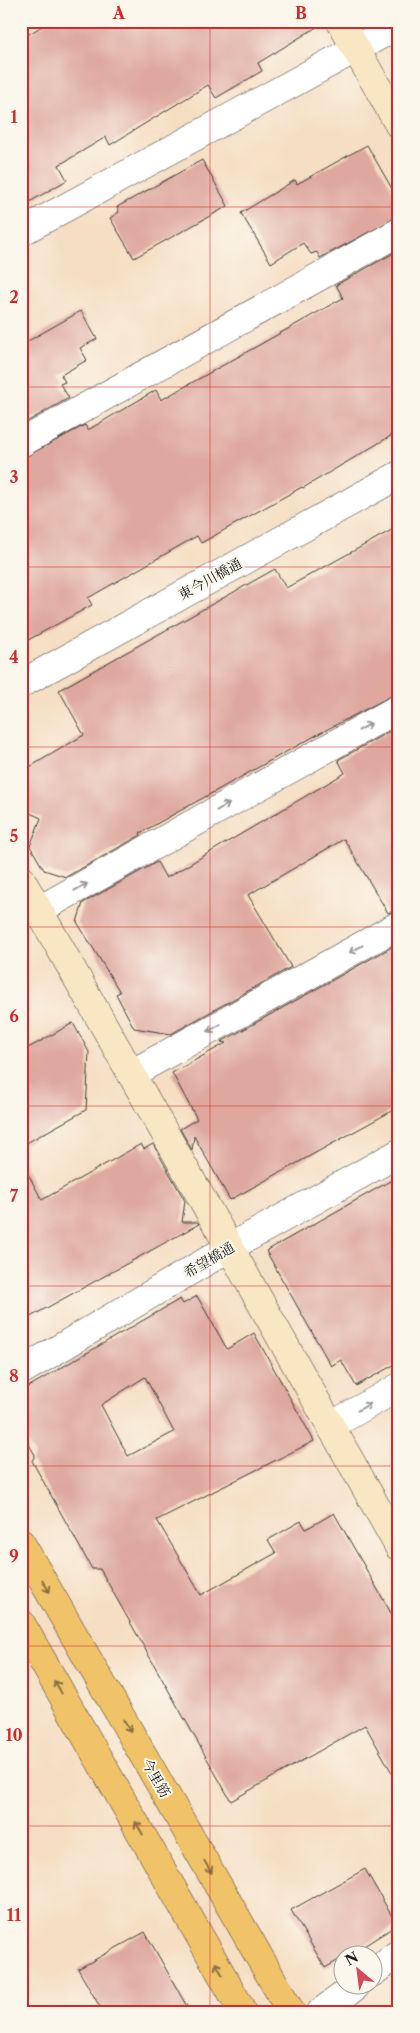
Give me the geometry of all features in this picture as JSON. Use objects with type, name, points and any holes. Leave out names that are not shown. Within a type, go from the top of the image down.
[{"type":"main road","name":"今里筋","points":[[21,1543],[291,2012]]},
{"type":"main road","points":[[21,1623],[243,2012]]},
{"type":"street","points":[[340,21],[399,126]]},
{"type":"street","points":[[21,232],[399,25]]},
{"type":"street","points":[[21,443],[399,232]]},
{"type":"street","name":"東今川橋通","points":[[21,684],[399,475]]},
{"type":"street","points":[[39,910],[399,708]]},
{"type":"street","points":[[21,880],[399,1547]]},
{"type":"street","points":[[131,1074],[399,925]]},
{"type":"street","name":"希望橋通","points":[[21,1371],[229,1248],[399,1153]]},
{"type":"street","points":[[330,1426],[399,1388]]},
{"type":"street","points":[[382,1966],[399,1953]]},
{"type":"street","points":[[321,2012],[343,1996]]},
{"type":"building","points":[[50,21],[325,22],[258,63],[262,71],[216,98],[208,85],[110,145],[106,137],[59,165],[67,180],[21,207],[21,39]]},
{"type":"building","points":[[367,145],[399,201],[399,216],[320,258],[317,252],[311,254],[303,243],[271,263],[241,213],[295,180],[297,184]]},
{"type":"building","points":[[202,160],[228,206],[134,258],[110,218],[119,212],[117,207]]},
{"type":"building","points":[[399,250],[399,431],[303,488],[201,543],[197,536],[88,598],[92,605],[21,644],[21,459],[85,425],[88,430],[156,390],[161,400],[343,298],[336,285]]},
{"type":"building","points":[[81,311],[97,339],[80,348],[87,360],[61,375],[65,382],[60,384],[69,398],[21,425],[21,345]]},
{"type":"building","points":[[399,526],[399,692],[322,732],[140,833],[141,835],[66,877],[44,870],[30,846],[41,818],[21,809],[21,772],[84,735],[59,690],[275,569],[286,588]]},
{"type":"building","points":[[399,726],[399,909],[388,913],[344,839],[248,895],[291,967],[171,1034],[134,1028],[116,994],[120,992],[77,922],[83,903],[157,862],[166,878],[345,773],[338,760]]},
{"type":"building","points":[[399,943],[399,1107],[230,1200],[194,1136],[192,1150],[180,1129],[197,1119],[172,1073],[226,1043],[221,1042]]},
{"type":"building","points":[[73,1023],[89,1052],[86,1110],[21,1146],[21,1052]]},
{"type":"building","points":[[141,1144],[144,1149],[153,1144],[185,1201],[182,1222],[197,1222],[199,1224],[21,1322],[21,1161],[42,1200]]},
{"type":"building","points":[[399,1176],[399,1362],[356,1386],[341,1360],[331,1366],[266,1251]]},
{"type":"building","points":[[197,1296],[227,1349],[254,1333],[314,1441],[157,1520],[201,1595],[276,1553],[268,1540],[301,1521],[306,1529],[334,1513],[399,1627],[399,1785],[365,1725],[231,1801],[100,1569],[92,1569],[32,1461],[35,1455],[21,1431],[21,1391],[180,1299],[183,1304]],"holes":[[[145,1377],[174,1432],[128,1456],[101,1405]]]},
{"type":"building","points":[[365,1869],[397,1925],[364,1946],[332,1946],[332,1964],[325,1968],[291,1910]]},
{"type":"building","points":[[145,1932],[190,2012],[103,2012],[78,1969]]}]
